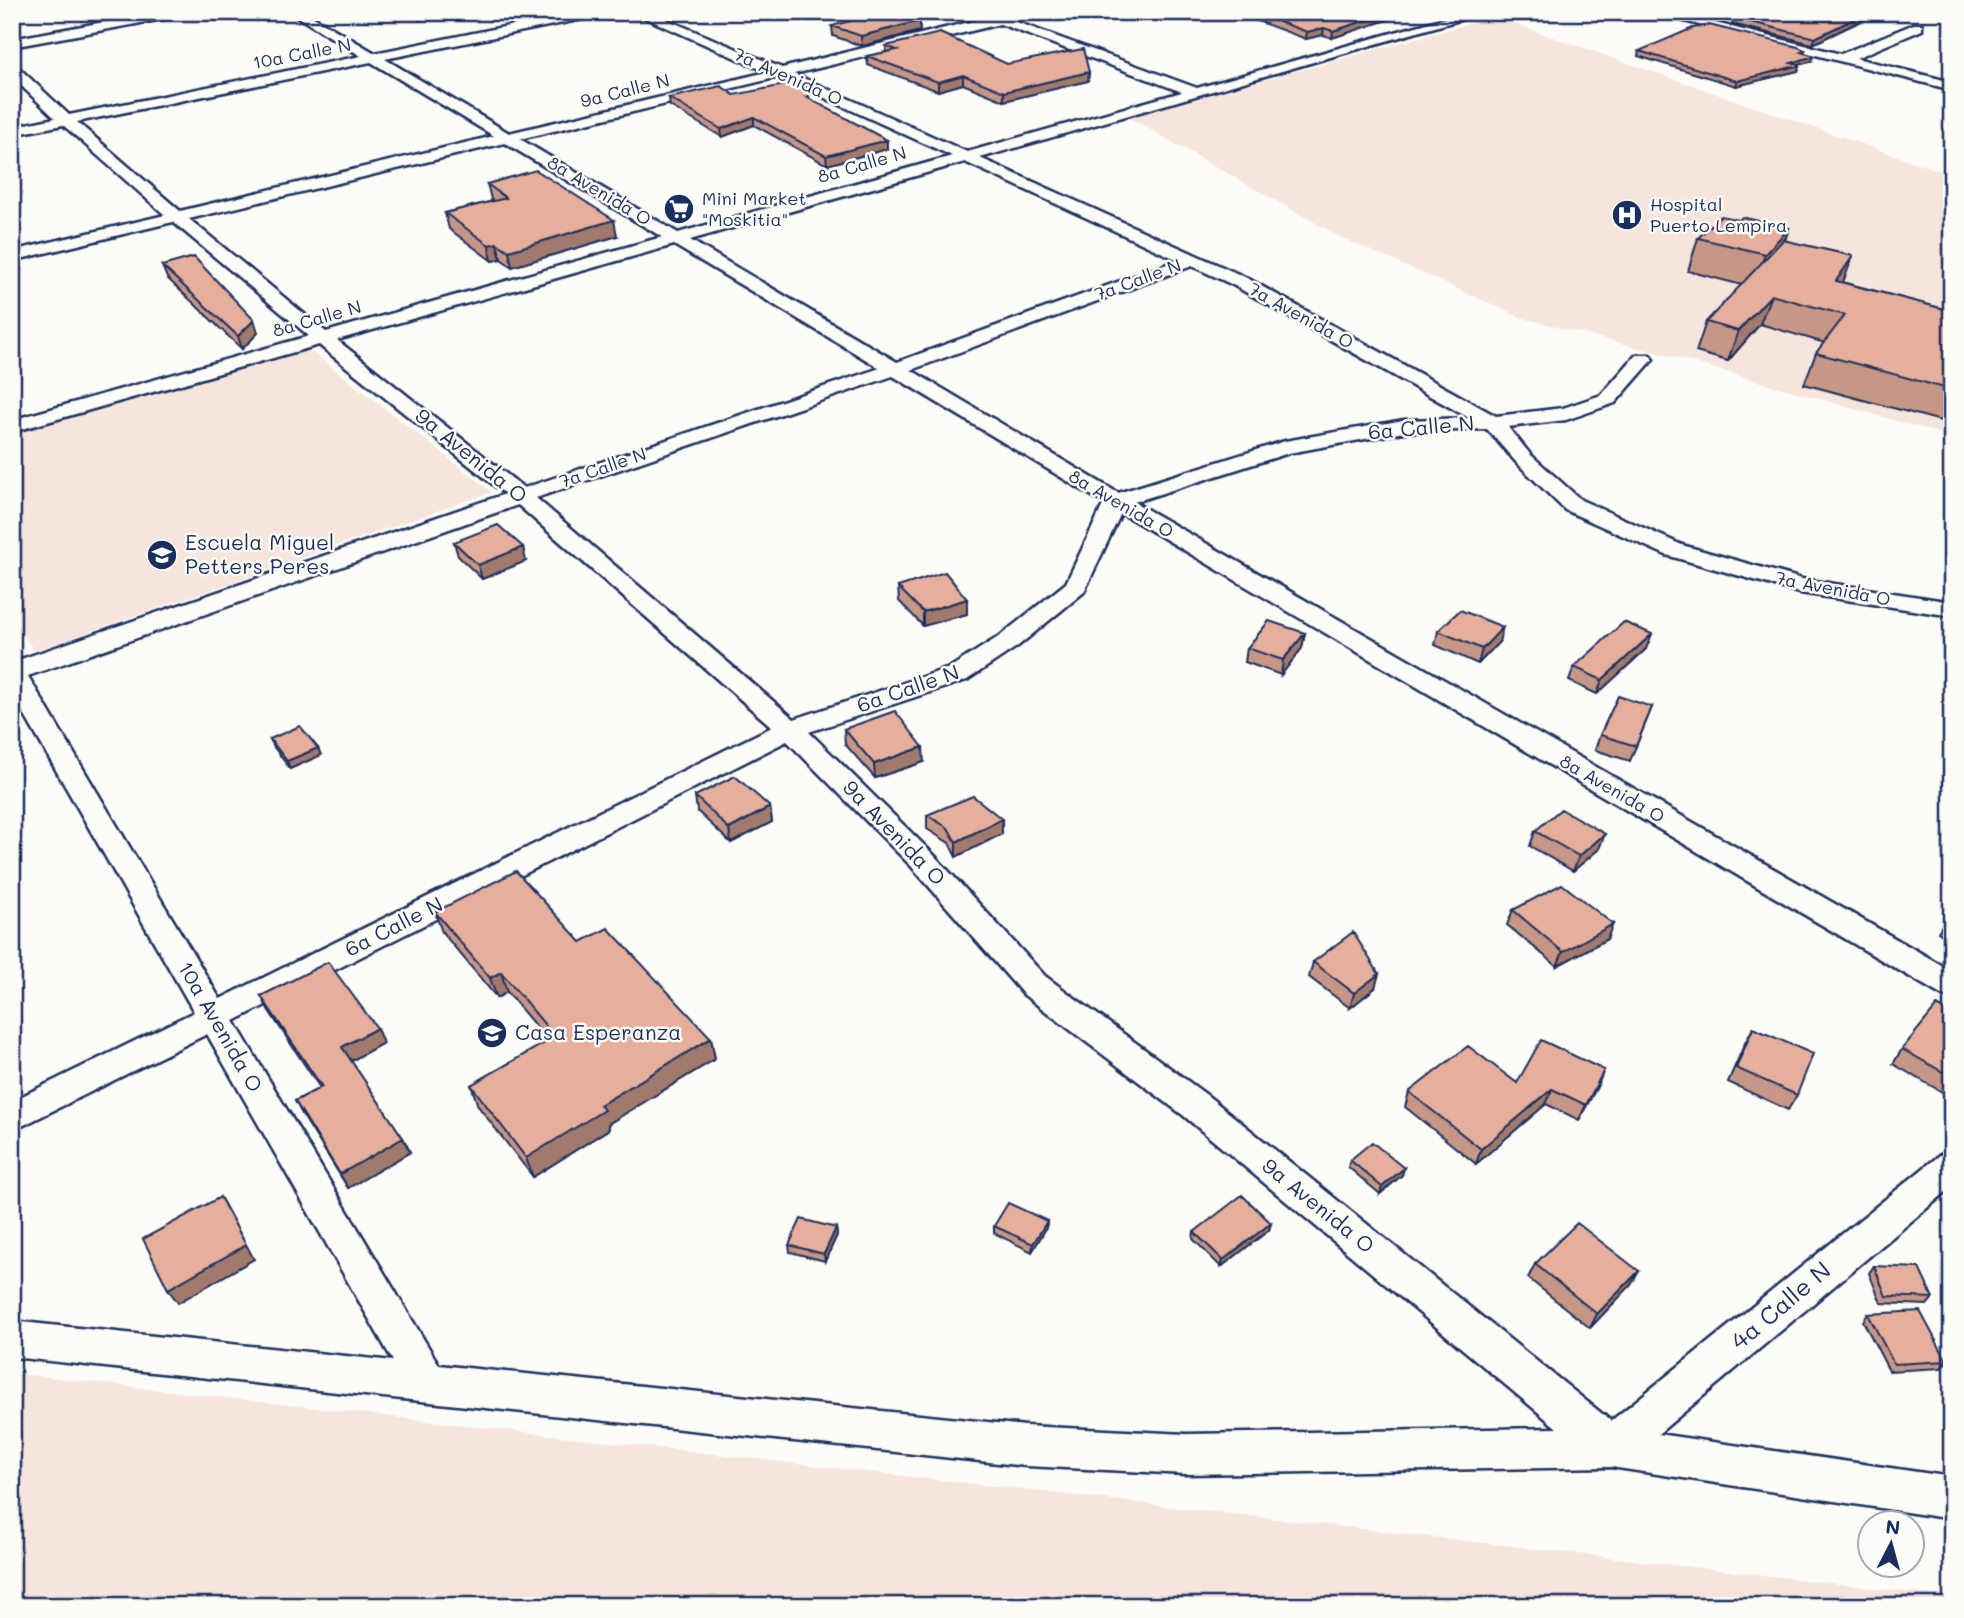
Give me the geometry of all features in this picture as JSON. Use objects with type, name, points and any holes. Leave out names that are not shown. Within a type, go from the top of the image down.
[{"type":"street","points":[[12,43],[179,12]]},
{"type":"street","name":"8a Avenida O","points":[[296,12],[1116,501],[1952,986]]},
{"type":"street","name":"10a Calle N","points":[[12,131],[598,12]]},
{"type":"street","name":"7a Avenida O","points":[[638,12],[781,73],[1239,281],[1493,422],[1523,458],[1573,505],[1674,550],[1800,586],[1952,609]]},
{"type":"street","points":[[979,12],[1196,92]]},
{"type":"street","name":"9a Calle N","points":[[510,138],[1035,12]]},
{"type":"street","name":"8a Calle N","points":[[12,426],[1481,12]]},
{"type":"street","points":[[1658,13],[1952,86]]},
{"type":"street","points":[[1842,59],[1918,27]]},
{"type":"street","name":"9a Avenida O","points":[[12,69],[177,217],[322,338],[521,496],[790,729],[922,860],[1034,985],[1196,1106],[1611,1447]]},
{"type":"street","points":[[12,256],[510,138]]},
{"type":"street","name":"7a Calle N","points":[[13,672],[896,369],[1193,260]]},
{"type":"street","name":"6a Calle N","points":[[12,1117],[790,729],[958,674],[1009,641],[1076,587],[1116,501],[1285,447],[1404,426],[1493,422],[1566,414],[1608,399],[1643,359]]},
{"type":"street","name":"10a Avenida O","points":[[13,672],[428,1384]]},
{"type":"street","name":"4a Calle N","points":[[1611,1447],[1952,1166]]},
{"type":"street","points":[[12,1339],[1026,1446],[1186,1454],[1611,1447],[1952,1499]]},
{"type":"shaded area","name":"Hospital Puerto Lempira","points":[[1494,17],[1952,175],[1952,437],[1678,358],[1523,318],[1340,237],[1128,117]]},
{"type":"shaded area","name":"Escuela Miguel Petters Peres","points":[[308,349],[492,492],[34,651],[12,618],[12,435]]},
{"type":"shaded area","points":[[12,1373],[1952,1597],[1952,1606],[12,1606]]},
{"type":"building","points":[[413,12],[435,12],[418,15]]},
{"type":"building","points":[[881,12],[896,12],[920,21],[861,36],[832,26]]},
{"type":"building","points":[[1252,12],[1391,12],[1333,31],[1324,28],[1307,32]]},
{"type":"building","points":[[1729,12],[1868,12],[1815,38],[1734,18],[1745,16]]},
{"type":"building","points":[[1709,25],[1798,47],[1805,50],[1801,52],[1814,56],[1791,63],[1800,65],[1737,81],[1639,51],[1693,28]]},
{"type":"building","points":[[940,33],[1007,64],[1083,49],[1089,72],[1004,92],[963,75],[938,82],[867,56],[897,50],[886,46]]},
{"type":"building","points":[[800,82],[806,85],[809,96],[806,97],[887,140],[826,156],[754,117],[721,129],[669,98],[721,86],[734,95]]},
{"type":"building","points":[[536,170],[614,220],[509,251],[497,243],[489,245],[445,213],[506,198],[487,184]]},
{"type":"building","points":[[1721,216],[1739,220],[1742,217],[1789,228],[1765,254],[1698,238]]},
{"type":"building","points":[[1783,240],[1853,256],[1836,281],[1952,311],[1952,390],[1816,353],[1845,315],[1771,295],[1738,331],[1706,322]]},
{"type":"building","points":[[194,257],[254,320],[238,336],[162,266]]},
{"type":"building","points":[[498,525],[523,547],[478,565],[454,542]]},
{"type":"building","points":[[945,572],[967,599],[923,612],[898,587]]},
{"type":"building","points":[[1460,610],[1503,627],[1482,649],[1438,631]]},
{"type":"building","points":[[1269,621],[1305,633],[1283,660],[1247,648]]},
{"type":"building","points":[[1624,622],[1652,634],[1602,680],[1574,667]]},
{"type":"building","points":[[1618,696],[1652,707],[1636,746],[1600,735]]},
{"type":"building","points":[[895,711],[923,747],[874,764],[844,729]]},
{"type":"building","points":[[300,726],[318,748],[287,761],[270,739]]},
{"type":"building","points":[[735,776],[770,807],[729,829],[695,796]]},
{"type":"building","points":[[973,796],[1002,819],[956,842],[948,828],[927,815]]},
{"type":"building","points":[[1561,809],[1605,834],[1579,856],[1535,831]]},
{"type":"building","points":[[516,871],[581,942],[608,928],[711,1038],[600,1105],[604,1110],[526,1158],[471,1085],[555,1037],[501,972],[490,978],[435,912]]},
{"type":"building","points":[[1562,884],[1613,924],[1563,952],[1513,910]]},
{"type":"building","points":[[1353,932],[1379,974],[1354,993],[1313,962]]},
{"type":"building","points":[[328,962],[377,1028],[342,1047],[403,1138],[340,1174],[295,1101],[322,1087],[261,996]]},
{"type":"building","points":[[1937,1006],[1952,1014],[1952,1077],[1902,1049]]},
{"type":"building","points":[[1753,1028],[1813,1054],[1797,1095],[1736,1068]]},
{"type":"building","points":[[1541,1040],[1604,1070],[1586,1105],[1552,1089],[1481,1149],[1409,1092],[1468,1046],[1517,1083]]},
{"type":"building","points":[[1372,1142],[1404,1168],[1382,1187],[1350,1160]]},
{"type":"building","points":[[1242,1195],[1271,1223],[1223,1260],[1194,1232]]},
{"type":"building","points":[[220,1197],[246,1245],[168,1289],[143,1239]]},
{"type":"building","points":[[1008,1203],[1047,1221],[1033,1244],[994,1226]]},
{"type":"building","points":[[801,1219],[836,1228],[824,1254],[789,1245]]},
{"type":"building","points":[[1577,1223],[1639,1271],[1597,1314],[1535,1264]]},
{"type":"building","points":[[1874,1266],[1919,1268],[1933,1298],[1886,1296]]},
{"type":"building","points":[[1920,1311],[1947,1361],[1894,1364],[1868,1314]]},
{"type":"place","name":"Mini Market \"Moskitia\"","points":[[679,209]]},
{"type":"place","name":"Hospital Puerto Lempira","points":[[1627,215]]},
{"type":"place","name":"Escuela Miguel Petters Peres","points":[[162,555]]},
{"type":"place","name":"Casa Esperanza","points":[[492,1033]]}]
